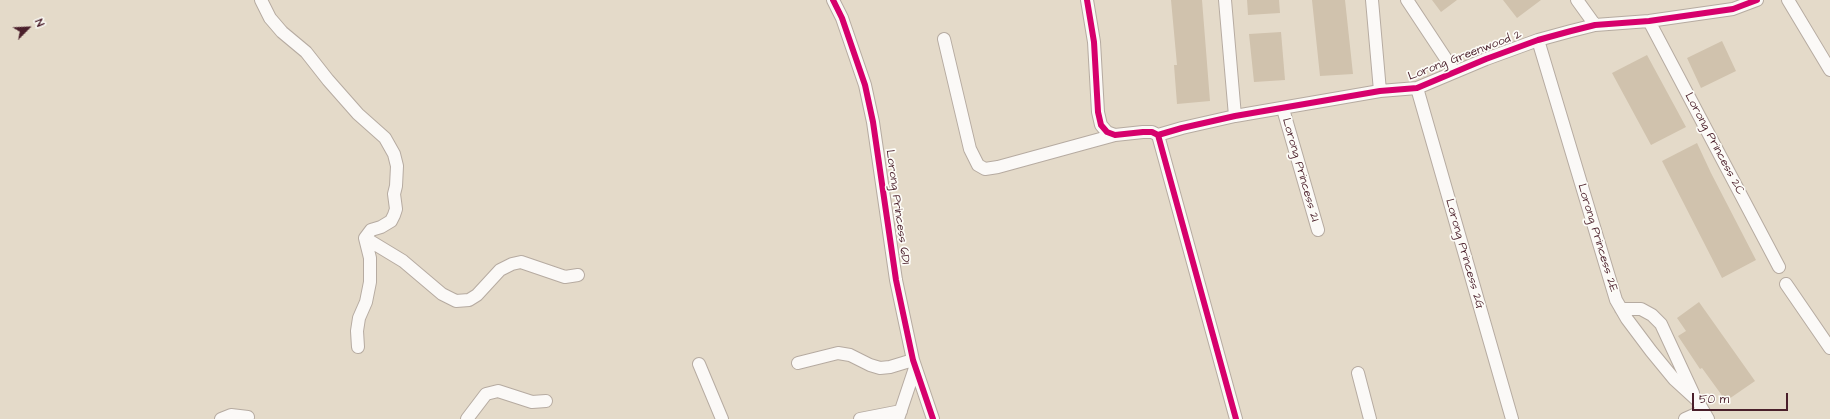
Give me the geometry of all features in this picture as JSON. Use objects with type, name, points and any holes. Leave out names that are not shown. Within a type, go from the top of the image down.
[{"type":"street","points":[[261,0],[270,18],[282,32],[306,52],[358,114],[385,138],[394,154],[397,166],[394,194],[396,210],[391,221],[381,227],[371,230],[365,238]]},
{"type":"street","name":"Lorong Princess 6D1","points":[[833,0],[842,18],[865,85],[872,114],[896,280],[914,364],[933,419]]},
{"type":"street","points":[[1086,0],[1094,42],[1098,112],[1101,125],[1107,132],[1115,135]]},
{"type":"street","points":[[1225,0],[1235,116]]},
{"type":"street","points":[[1372,0],[1380,91]]},
{"type":"street","points":[[1407,0],[1454,72]]},
{"type":"street","points":[[1577,0],[1595,25]]},
{"type":"street","name":"Lorong Greenwood 2","points":[[1158,136],[1182,128],[1235,116],[1283,109],[1380,91],[1417,88],[1437,81],[1454,72],[1538,40],[1595,25],[1649,21],[1732,9],[1757,0]]},
{"type":"street","points":[[1788,0],[1830,70]]},
{"type":"street","name":"Lorong Princess 2C","points":[[1649,21],[1779,267]]},
{"type":"street","points":[[944,40],[970,149],[978,165],[986,169],[1115,135],[1152,132],[1158,136],[1236,419]]},
{"type":"street","name":"Lorong Princess 2E","points":[[1538,40],[1616,300],[1646,345],[1674,379],[1697,400],[1705,415]]},
{"type":"street","name":"Lorong Princess 2G","points":[[1417,88],[1512,419]]},
{"type":"street","name":"Lorong Princess 2I","points":[[1283,109],[1318,230]]},
{"type":"street","points":[[365,238],[403,261],[442,294],[456,301],[469,300],[478,295],[500,270],[512,264],[521,262],[549,273],[565,277],[578,275]]},
{"type":"street","points":[[358,347],[357,331],[359,318],[366,302],[370,282],[370,258],[365,238]]},
{"type":"street","points":[[1786,284],[1830,348]]},
{"type":"street","points":[[1621,309],[1641,309],[1652,315],[1661,324],[1697,400]]},
{"type":"street","points":[[798,363],[838,353],[850,354],[870,365],[880,368],[914,364],[899,415],[860,419]]},
{"type":"street","points":[[699,364],[722,419]]},
{"type":"street","points":[[1358,373],[1370,419]]},
{"type":"street","points":[[467,419],[486,394],[492,392],[498,391],[532,402],[546,401]]},
{"type":"street","points":[[221,419],[231,415],[248,417]]},
{"type":"street","points":[[1685,419],[1705,415]]},
{"type":"building","points":[[1171,0],[1202,0],[1210,101],[1177,104],[1174,65],[1177,65]]},
{"type":"building","points":[[1247,0],[1279,0],[1280,13],[1248,15]]},
{"type":"building","points":[[1312,0],[1345,0],[1353,74],[1320,76]]},
{"type":"building","points":[[1432,0],[1457,0],[1441,12]]},
{"type":"building","points":[[1503,0],[1541,0],[1517,18]]},
{"type":"building","points":[[1281,32],[1285,80],[1254,82],[1249,34]]},
{"type":"building","points":[[1722,41],[1736,71],[1701,88],[1687,58]]},
{"type":"building","points":[[1647,55],[1686,127],[1651,145],[1612,73]]},
{"type":"building","points":[[1697,143],[1756,260],[1722,278],[1662,161]]},
{"type":"building","points":[[1699,302],[1755,381],[1726,401],[1702,368],[1700,369],[1678,336],[1686,331],[1677,318]]},
{"type":"cycle path","points":[[833,0],[842,18],[865,85],[873,122],[896,280],[913,360],[933,419]]},
{"type":"cycle path","points":[[1087,0],[1094,42],[1098,112],[1101,125],[1107,132],[1115,135],[1143,132],[1152,132],[1158,135],[1236,419]]},
{"type":"cycle path","points":[[1158,135],[1235,116],[1380,91],[1417,88],[1486,59],[1538,40],[1595,25],[1649,21],[1733,9],[1757,0]]}]
